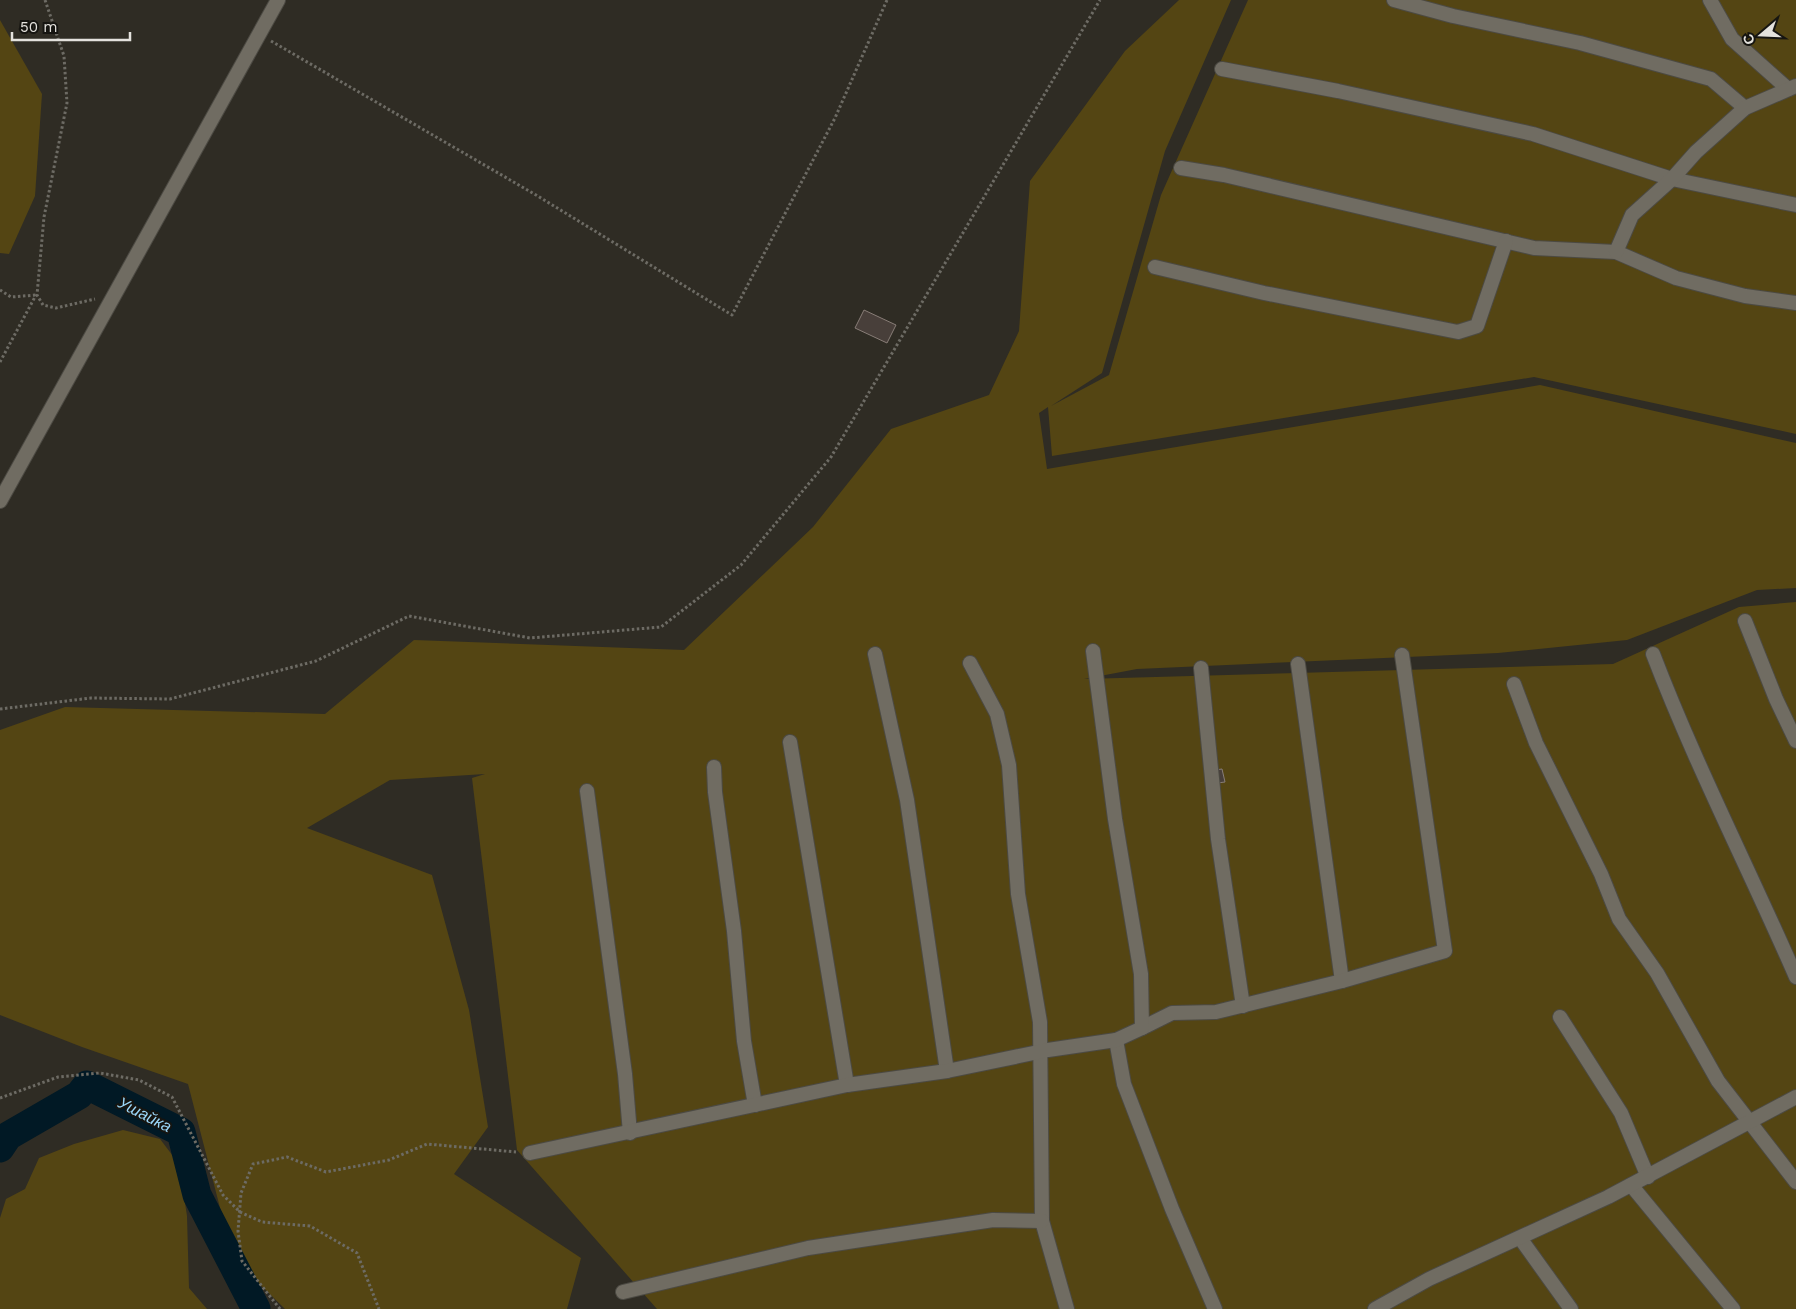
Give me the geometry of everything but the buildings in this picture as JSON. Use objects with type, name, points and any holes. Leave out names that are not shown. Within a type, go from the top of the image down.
[{"type":"street","points":[[0,501],[278,0]]},
{"type":"street","points":[[1394,0],[1453,16],[1580,43],[1711,79],[1745,108]]},
{"type":"street","points":[[1616,252],[1632,215],[1672,179],[1696,152],[1745,108],[1792,87],[1732,39],[1710,0]]},
{"type":"street","points":[[1222,69],[1338,91],[1533,134],[1672,179],[1796,205]]},
{"type":"street","points":[[1182,168],[1234,177],[1534,248],[1616,252],[1676,278],[1746,296],[1796,303]]},
{"type":"street","points":[[1155,267],[1264,293],[1458,332],[1477,326],[1506,241]]},
{"type":"street","points":[[1745,621],[1776,699],[1796,741]]},
{"type":"street","points":[[1093,651],[1116,828],[1141,974],[1142,1028]]},
{"type":"street","points":[[875,654],[907,800],[947,1070]]},
{"type":"street","points":[[1653,654],[1677,718],[1749,869],[1796,977]]},
{"type":"street","points":[[530,1153],[847,1085],[947,1070],[1041,1051],[1116,1040],[1172,1013],[1216,1012],[1243,1006],[1342,981],[1446,951],[1402,655]]},
{"type":"street","points":[[970,664],[997,714],[1009,765],[1018,894],[1040,1022],[1042,1221],[1067,1309]]},
{"type":"street","points":[[1298,664],[1342,981]]},
{"type":"street","points":[[1201,668],[1218,839],[1243,1006]]},
{"type":"street","points":[[1514,684],[1536,743],[1600,874],[1619,919],[1656,973],[1718,1081],[1796,1182]]},
{"type":"street","points":[[790,742],[847,1085]]},
{"type":"street","points":[[714,767],[715,792],[734,931],[744,1041],[754,1105]]},
{"type":"street","points":[[587,791],[625,1074],[630,1133]]},
{"type":"street","points":[[1560,1017],[1621,1113],[1648,1177]]},
{"type":"street","points":[[1116,1040],[1124,1084],[1172,1209],[1215,1309]]},
{"type":"street","points":[[1382,1307],[1429,1279],[1632,1186],[1796,1097]]},
{"type":"street","points":[[1632,1186],[1733,1309]]},
{"type":"street","points":[[622,1292],[808,1248],[993,1220],[1042,1221]]},
{"type":"street","points":[[1520,1238],[1571,1309]]},
{"type":"path","points":[[0,362],[37,295],[44,218],[67,103],[64,56],[44,0]]},
{"type":"path","points":[[260,35],[527,190],[732,315],[834,118],[887,0]]},
{"type":"path","points":[[0,710],[91,698],[170,698],[316,661],[409,616],[530,638],[661,627],[741,565],[831,457],[1100,0]]},
{"type":"path","points":[[0,290],[11,297],[37,295]]},
{"type":"path","points":[[37,295],[42,305],[56,308],[113,296]]},
{"type":"path","points":[[0,1098],[58,1077],[100,1073],[139,1080],[172,1097],[223,1195],[240,1212],[262,1222],[310,1226],[357,1253],[379,1309]]},
{"type":"path","points":[[280,1309],[242,1261],[238,1231],[241,1193],[254,1164],[287,1156],[326,1172],[389,1160],[427,1144],[530,1153]]},
{"type":"shaded area","points":[[1179,0],[1231,0],[1165,151],[1102,373],[1051,406],[1109,375],[1161,195],[1248,0],[1796,0],[1796,434],[1534,377],[1052,456],[1048,407],[1039,413],[1047,469],[1540,385],[1796,443],[1796,588],[1757,590],[1627,640],[1498,653],[1137,669],[1084,679],[1613,664],[1739,607],[1796,602],[1796,1309],[657,1309],[517,1150],[472,778],[485,774],[390,780],[307,828],[432,875],[469,1010],[488,1127],[454,1174],[581,1258],[567,1309],[285,1309],[233,1258],[188,1084],[82,1047],[0,1015],[0,730],[65,707],[325,714],[414,640],[684,650],[813,527],[891,429],[989,395],[1019,331],[1030,181],[1125,51]]},
{"type":"shaded area","points":[[0,20],[42,94],[35,196],[9,254],[0,253]]},
{"type":"shaded area","points":[[123,1130],[160,1139],[179,1164],[187,1216],[189,1288],[207,1309],[0,1309],[0,1218],[6,1199],[25,1189],[39,1158],[74,1144]]},
{"type":"waterway","name":"Ушайка","points":[[0,1148],[8,1136],[79,1095],[87,1085],[181,1132],[197,1195],[256,1309]]}]
